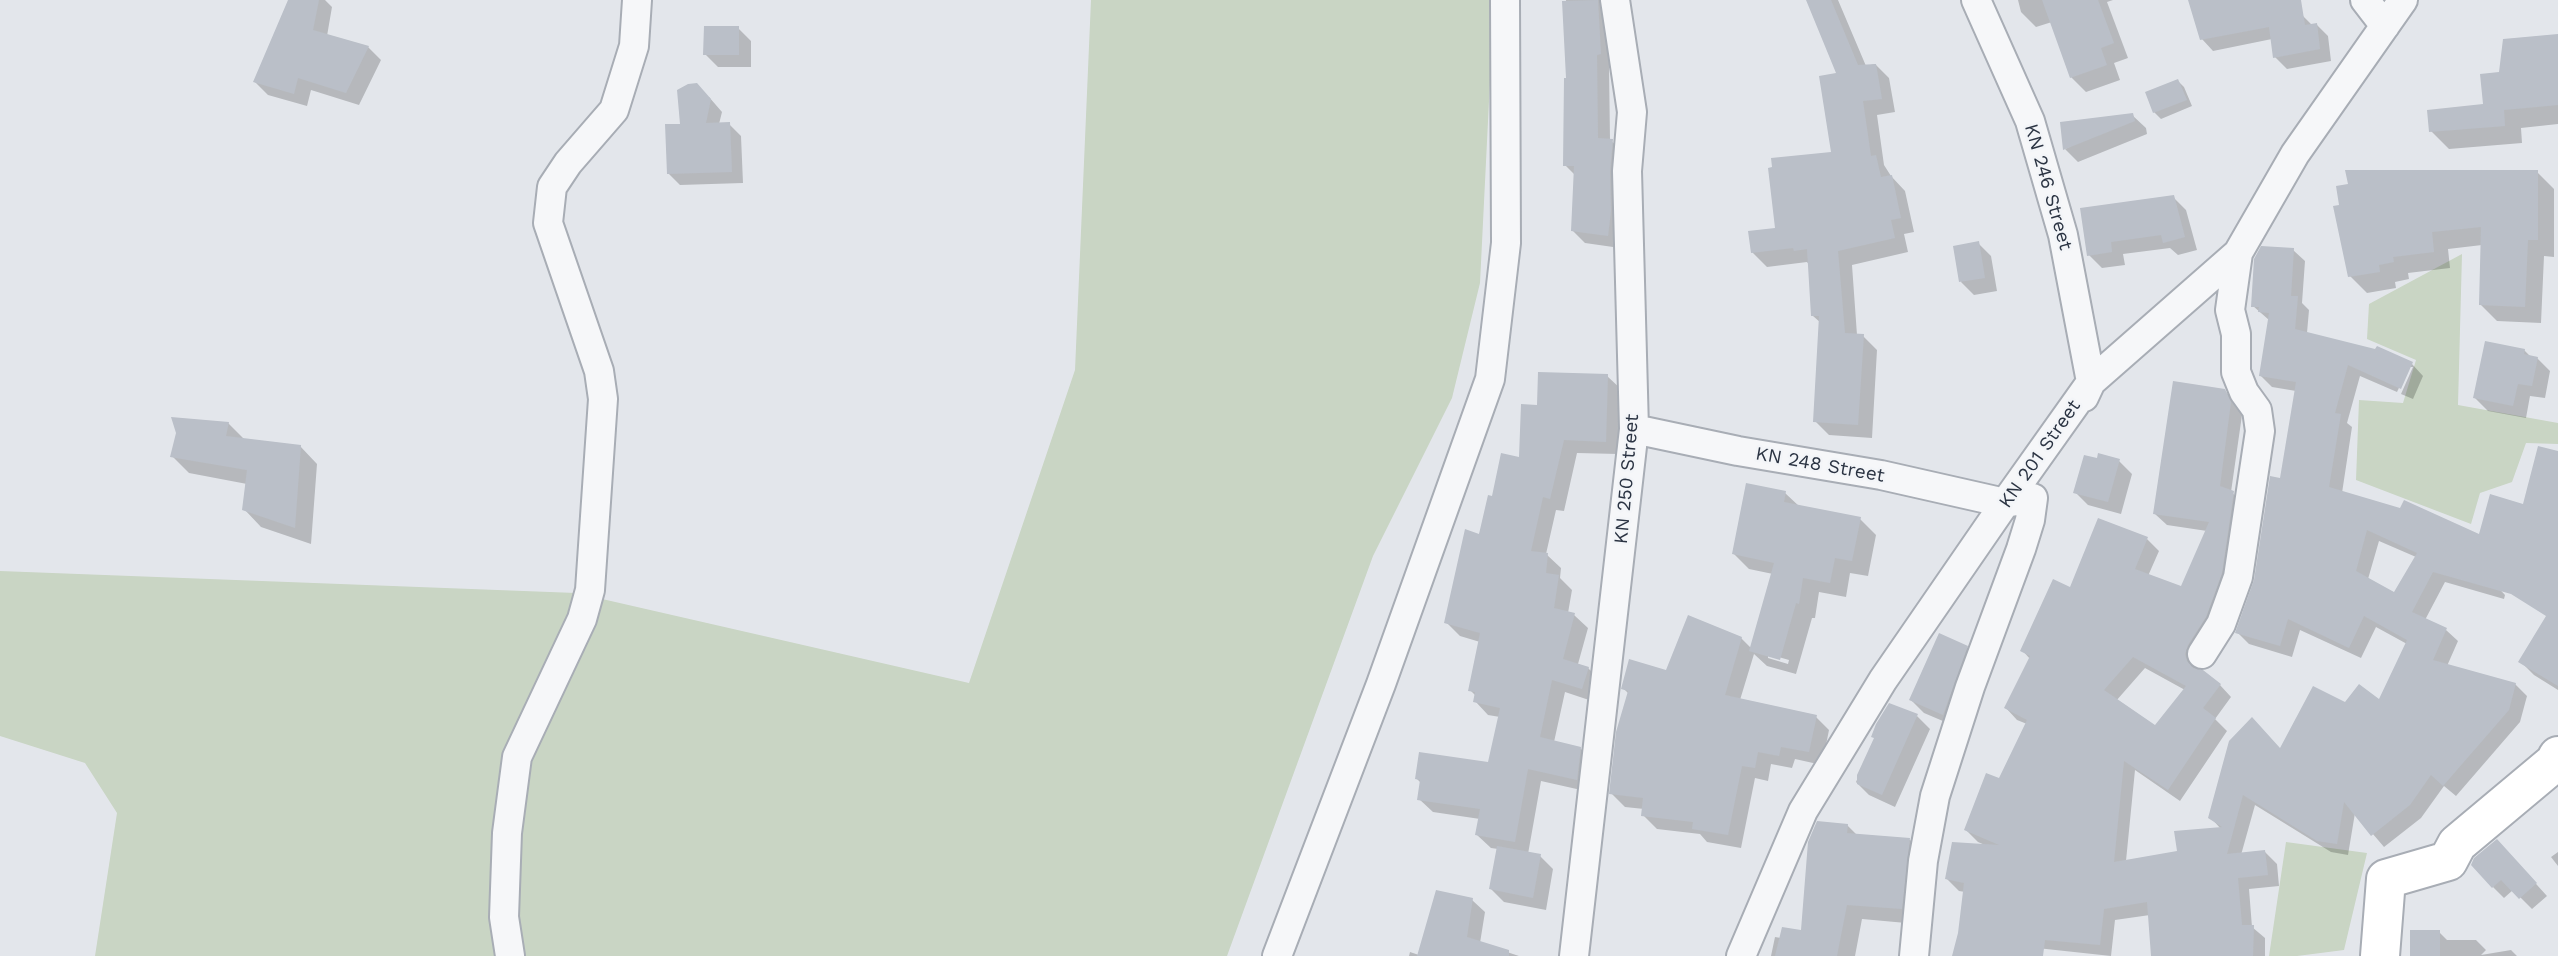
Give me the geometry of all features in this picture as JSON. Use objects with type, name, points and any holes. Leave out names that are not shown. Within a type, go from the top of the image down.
[{"type":"main road","points":[[2380,956],[2386,879],[2448,861],[2457,844],[2555,762],[2558,756]]},
{"type":"street","points":[[510,956],[504,917],[507,845],[517,757],[582,619],[590,590],[603,399],[599,371],[548,223],[552,187],[568,163],[614,110],[634,46],[637,0]]},
{"type":"street","points":[[1277,956],[1381,684],[1490,379],[1506,243],[1505,0]]},
{"type":"street","name":"KN 250 Street","points":[[1574,956],[1634,429],[1627,171],[1632,112],[1615,0]]},
{"type":"street","name":"KN 246 Street","points":[[1976,0],[2030,121],[2063,235],[2091,382]]},
{"type":"street","points":[[2365,0],[2385,26]]},
{"type":"street","name":"KN 201 Street","points":[[1741,956],[1802,811],[1883,680],[2005,503],[2091,382],[2238,253],[2295,154],[2403,0]]},
{"type":"street","points":[[2202,654],[2221,624],[2238,577],[2260,431],[2257,410],[2244,392],[2236,372],[2236,334],[2230,310],[2238,253]]},
{"type":"street","points":[[1914,956],[1923,861],[1935,796],[1970,687],[2021,549],[2030,520],[2033,498],[2091,382]]},
{"type":"street","name":"KN 248 Street","points":[[1634,429],[1738,451],[1881,475],[2005,503]]},
{"type":"street","points":[[2005,503],[2033,498]]},
{"type":"green space","points":[[1091,0],[1494,0],[1480,283],[1452,398],[1373,556],[1227,956],[95,956],[117,813],[85,763],[0,736],[0,571],[576,593],[969,683],[1075,370]]},
{"type":"green space","points":[[2462,254],[2458,405],[2558,423],[2558,444],[2526,443],[2512,482],[2480,493],[2471,524],[2356,480],[2359,400],[2403,403],[2416,360],[2367,339],[2369,304]]},
{"type":"green space","points":[[2286,842],[2367,853],[2344,950],[2297,956],[2269,956]]},
{"type":"building","points":[[288,0],[319,0],[313,30],[369,46],[346,93],[298,78],[294,94],[253,82]]},
{"type":"building","points":[[1598,0],[1601,54],[1597,55],[1598,138],[1613,139],[1608,236],[1571,231],[1574,166],[1563,166],[1566,78],[1562,1]]},
{"type":"building","points":[[1806,0],[1831,0],[1858,65],[1876,64],[1882,99],[1863,101],[1871,156],[1876,155],[1881,177],[1892,175],[1901,218],[1891,220],[1895,238],[1838,251],[1845,333],[1864,334],[1858,425],[1813,422],[1819,316],[1811,316],[1807,249],[1751,253],[1748,231],[1775,228],[1768,168],[1772,167],[1771,158],[1831,152],[1819,76],[1836,73]]},
{"type":"building","points":[[2042,0],[2098,0],[2114,43],[2101,48],[2107,65],[2070,78]]},
{"type":"building","points":[[2188,0],[2301,0],[2305,25],[2317,23],[2320,49],[2273,58],[2269,27],[2200,40]]},
{"type":"building","points":[[704,26],[739,26],[739,55],[703,55]]},
{"type":"building","points":[[2558,34],[2558,105],[2504,110],[2505,126],[2429,132],[2427,110],[2483,104],[2480,74],[2499,72],[2503,39]]},
{"type":"building","points":[[2178,79],[2187,100],[2153,113],[2145,92]]},
{"type":"building","points":[[697,83],[711,99],[706,123],[730,122],[732,172],[667,174],[665,124],[680,124],[677,90]]},
{"type":"building","points":[[2133,113],[2135,121],[2063,150],[2060,122]]},
{"type":"building","points":[[2345,170],[2538,170],[2538,240],[2528,240],[2525,307],[2479,305],[2481,227],[2432,232],[2434,252],[2393,257],[2394,262],[2379,265],[2380,272],[2348,277],[2333,206],[2339,205],[2336,186],[2348,184]]},
{"type":"building","points":[[2174,195],[2185,237],[2163,243],[2161,235],[2111,242],[2112,252],[2087,256],[2080,208]]},
{"type":"building","points":[[1979,241],[1985,278],[1959,282],[1953,246]]},
{"type":"building","points":[[2261,246],[2294,248],[2291,296],[2298,296],[2295,329],[2375,349],[2377,346],[2413,362],[2401,389],[2348,365],[2335,413],[2341,414],[2329,487],[2400,508],[2404,500],[2479,534],[2490,494],[2523,504],[2538,446],[2558,451],[2558,686],[2518,662],[2546,616],[2511,594],[2433,572],[2412,612],[2447,628],[2433,660],[2516,683],[2509,710],[2443,786],[2431,775],[2410,805],[2371,836],[2344,802],[2337,844],[2317,841],[2243,795],[2227,854],[2265,850],[2268,875],[2238,878],[2242,925],[2254,925],[2253,956],[2151,956],[2147,902],[2104,909],[2100,945],[2045,940],[2043,956],[1952,956],[1958,933],[1964,883],[1945,879],[1952,842],[1999,845],[1964,830],[1986,773],[1999,778],[2027,720],[2004,708],[2030,656],[2020,651],[2053,579],[2070,587],[2098,518],[2148,537],[2135,569],[2181,586],[2209,522],[2153,514],[2173,381],[2225,389],[2231,402],[2220,486],[2234,491],[2222,573],[2206,617],[2185,654],[2193,668],[2203,670],[2221,684],[2203,708],[2216,718],[2168,790],[2124,761],[2114,862],[2177,851],[2174,831],[2222,827],[2208,818],[2229,741],[2252,717],[2280,748],[2313,686],[2345,702],[2359,684],[2379,699],[2407,640],[2364,616],[2349,648],[2288,619],[2280,646],[2235,633],[2254,580],[2270,476],[2280,478],[2296,382],[2259,376],[2269,313],[2258,312],[2259,307],[2251,307],[2254,259]],"holes":[[[2367,530],[2417,553],[2394,592],[2356,571]],[[2133,657],[2186,686],[2155,725],[2104,690]]]},
{"type":"building","points":[[2485,341],[2525,349],[2524,354],[2538,357],[2532,386],[2518,384],[2513,406],[2473,398]]},
{"type":"building","points":[[1538,372],[1608,374],[1606,442],[1564,440],[1550,499],[1543,497],[1531,551],[1548,553],[1546,573],[1559,575],[1554,608],[1575,613],[1563,659],[1589,667],[1582,689],[1552,680],[1540,737],[1581,747],[1577,780],[1528,769],[1515,842],[1475,835],[1480,809],[1417,800],[1420,780],[1415,779],[1419,752],[1488,762],[1500,708],[1473,702],[1475,692],[1468,691],[1480,633],[1444,623],[1465,529],[1479,534],[1488,495],[1492,496],[1501,453],[1519,457],[1521,404],[1537,405]]},
{"type":"building","points":[[171,417],[229,422],[226,436],[301,445],[295,528],[242,510],[247,470],[170,457],[176,433]]},
{"type":"building","points":[[2098,453],[2120,459],[2108,502],[2073,493],[2084,455],[2097,458]]},
{"type":"building","points":[[1746,483],[1786,491],[1784,502],[1861,517],[1852,561],[1835,558],[1830,583],[1803,578],[1799,604],[1796,603],[1780,660],[1749,651],[1774,563],[1732,554]]},
{"type":"building","points":[[1688,615],[1742,637],[1725,695],[1817,715],[1809,752],[1781,747],[1779,756],[1758,752],[1755,768],[1742,766],[1728,835],[1692,829],[1693,822],[1641,816],[1643,798],[1609,794],[1616,732],[1628,691],[1621,689],[1629,659],[1666,670]]},
{"type":"building","points":[[1939,633],[1968,646],[1943,715],[1909,700]]},
{"type":"building","points":[[1889,703],[1918,714],[1882,795],[1857,784],[1857,775],[1874,738],[1871,737],[1876,724]]},
{"type":"building","points":[[1817,821],[1848,824],[1847,833],[1910,838],[1902,909],[1847,905],[1837,956],[1775,956],[1782,927],[1801,930],[1808,842]]},
{"type":"building","points":[[2497,839],[2537,883],[2519,899],[2501,880],[2492,888],[2471,865],[2474,858]]},
{"type":"building","points":[[1497,846],[1541,854],[1533,898],[1489,889]]},
{"type":"building","points":[[1436,890],[1473,898],[1467,937],[1509,950],[1509,956],[1417,956]]},
{"type":"building","points":[[2410,930],[2440,930],[2440,956],[2410,956]]}]
